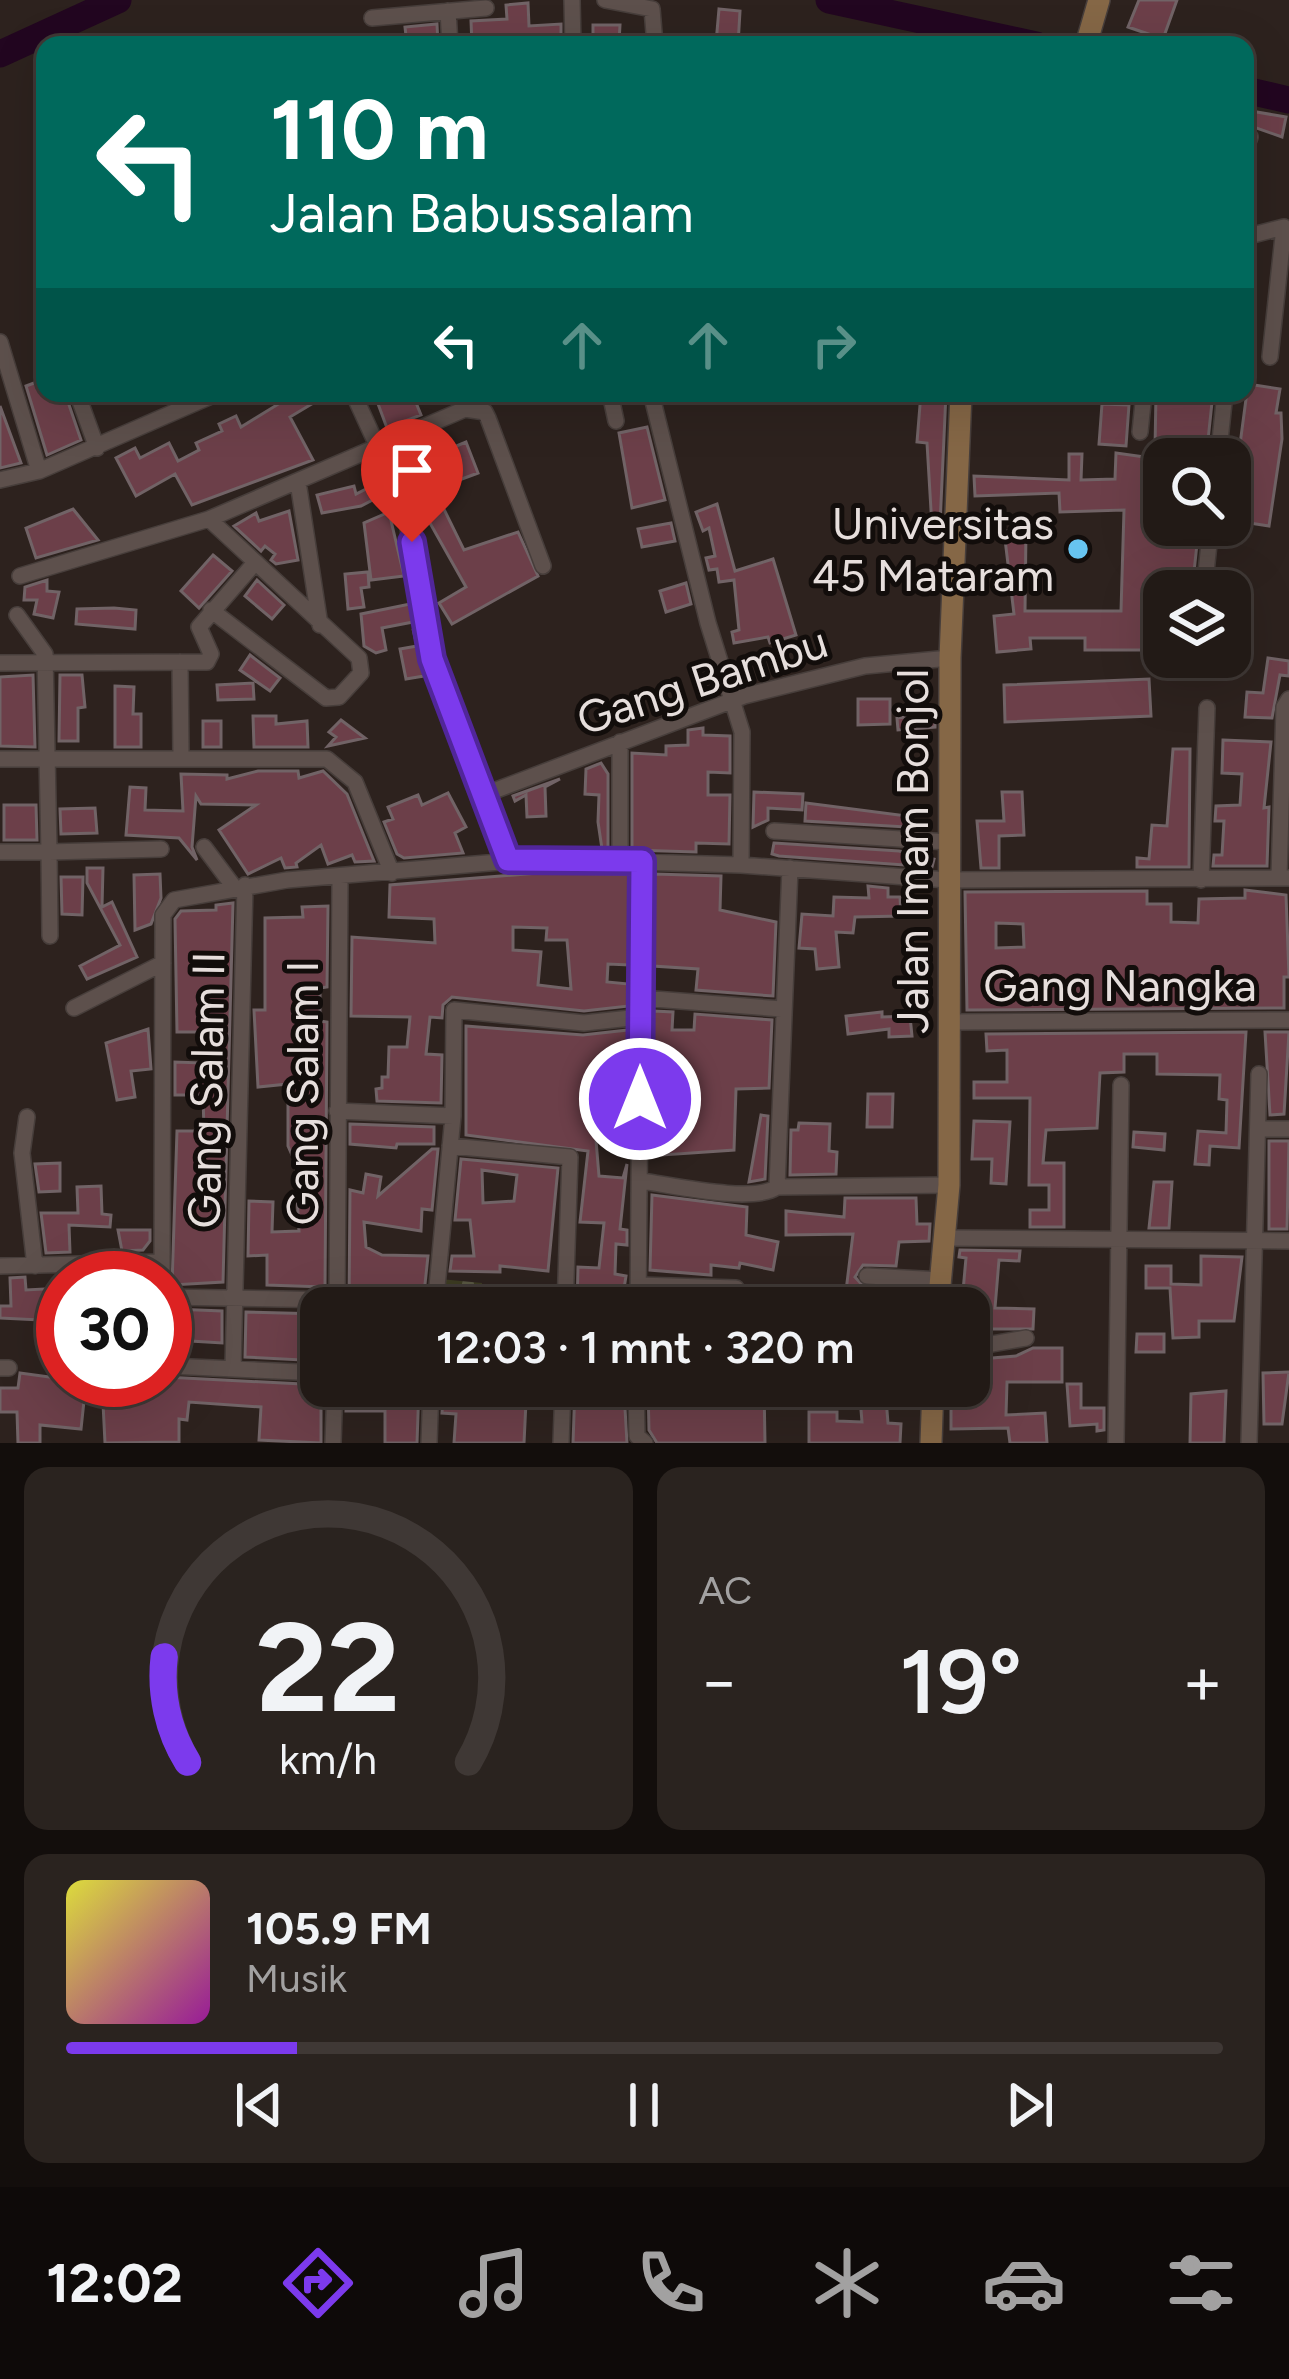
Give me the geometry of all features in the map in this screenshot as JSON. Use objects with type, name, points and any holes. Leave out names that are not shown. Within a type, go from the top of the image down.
[{"type":"main road","points":[[1089,36],[1099,0]]},
{"type":"main road","name":"Jalan Imam Bonjol","points":[[940,1287],[949,1185],[950,658],[961,402]]},
{"type":"main road","points":[[931,1443],[932,1407]]},
{"type":"street","points":[[572,0],[573,36]]},
{"type":"street","points":[[605,0],[654,13],[655,36]]},
{"type":"street","points":[[372,18],[486,8]]},
{"type":"street","points":[[448,11],[450,36]]},
{"type":"street","points":[[1254,235],[1284,227],[1270,357]]},
{"type":"street","points":[[0,343],[39,471]]},
{"type":"street","points":[[80,402],[97,448]]},
{"type":"street","points":[[0,480],[39,471],[97,448],[181,402]]},
{"type":"street","points":[[358,402],[382,448],[407,517],[432,659],[508,860]]},
{"type":"street","points":[[612,402],[616,421]]},
{"type":"street","points":[[653,402],[744,746],[741,865]]},
{"type":"street","points":[[1140,432],[1143,402]]},
{"type":"street","points":[[1221,438],[1225,402]]},
{"type":"street","points":[[20,576],[209,519],[465,410],[485,412],[544,566]]},
{"type":"street","points":[[298,482],[320,625]]},
{"type":"street","points":[[209,519],[253,565],[362,661],[361,673],[334,698],[326,698],[211,610]]},
{"type":"street","points":[[0,663],[212,658],[199,632],[211,610],[253,565]]},
{"type":"street","points":[[17,615],[40,642],[45,662],[50,936]]},
{"type":"street","name":"Gang Bambu","points":[[483,795],[620,742],[676,726],[733,700],[865,666],[950,658]]},
{"type":"street","points":[[180,662],[181,757]]},
{"type":"street","points":[[162,1251],[163,915],[169,903],[240,886],[508,860],[741,865],[948,880],[1284,878],[1284,707],[1289,699]]},
{"type":"street","points":[[1201,880],[1208,708]]},
{"type":"street","points":[[620,742],[620,860]]},
{"type":"street","points":[[0,759],[316,757],[341,766],[367,806],[392,873]]},
{"type":"street","points":[[773,831],[948,842]]},
{"type":"street","points":[[204,847],[240,886]]},
{"type":"street","points":[[0,852],[161,849]]},
{"type":"street","points":[[642,861],[639,1285],[704,1287]]},
{"type":"street","points":[[777,1187],[790,868]]},
{"type":"street","name":"Gang Salam I","points":[[337,1287],[340,878]]},
{"type":"street","name":"Gang Salam II","points":[[233,1368],[238,1298],[240,886]]},
{"type":"street","points":[[74,1009],[164,963]]},
{"type":"street","points":[[641,998],[782,1009]]},
{"type":"street","points":[[436,1287],[453,1116],[454,1010],[584,1023],[640,1017]]},
{"type":"street","name":"Gang Nangka","points":[[952,1022],[1289,1020]]},
{"type":"street","points":[[1249,1443],[1259,1074]]},
{"type":"street","points":[[1116,1443],[1121,1085]]},
{"type":"street","points":[[337,1111],[453,1116]]},
{"type":"street","points":[[0,1266],[35,1266],[22,1153],[27,1118]]},
{"type":"street","points":[[1258,1129],[1289,1130]]},
{"type":"street","points":[[450,1146],[569,1155],[565,1287]]},
{"type":"street","points":[[641,1181],[733,1192],[949,1185]]},
{"type":"street","points":[[946,1238],[1289,1241]]},
{"type":"street","points":[[867,1276],[941,1280]]},
{"type":"street","points":[[192,1297],[300,1302]]},
{"type":"street","points":[[990,1344],[1026,1338]]},
{"type":"street","points":[[192,1367],[300,1372]]},
{"type":"street","points":[[333,1443],[334,1407]]},
{"type":"street","points":[[429,1443],[430,1407]]},
{"type":"street","points":[[561,1443],[562,1407]]},
{"type":"street","points":[[636,1407],[636,1431],[645,1443]]},
{"type":"green space","points":[[440,1279],[482,1283],[482,1287],[440,1287]]},
{"type":"building","points":[[1139,0],[1177,0],[1164,36],[1128,27]]},
{"type":"building","points":[[528,3],[529,26],[561,24],[561,36],[472,36],[471,21],[507,19],[506,5]]},
{"type":"building","points":[[719,9],[740,11],[739,36],[717,36]]},
{"type":"building","points":[[437,24],[438,36],[406,36],[405,27]]},
{"type":"building","points":[[593,25],[620,25],[619,36],[593,36]]},
{"type":"building","points":[[1254,112],[1286,117],[1282,137],[1254,127]]},
{"type":"building","points":[[36,382],[36,402],[68,402],[81,440],[47,455],[26,386]]},
{"type":"building","points":[[1254,385],[1280,389],[1276,413],[1281,413],[1282,439],[1269,526],[1251,523],[1251,438],[1241,438],[1246,402],[1254,402]]},
{"type":"building","points":[[282,402],[315,402],[290,417],[313,460],[192,505],[175,474],[136,496],[116,458],[135,448],[140,458],[169,443],[178,461],[199,450],[196,443],[222,431],[219,424],[236,416],[241,427]]},
{"type":"building","points":[[377,402],[416,402],[421,415],[387,428]]},
{"type":"building","points":[[920,402],[946,402],[940,525],[932,527],[927,443],[917,442]]},
{"type":"building","points":[[1156,402],[1212,402],[1208,438],[1155,438]]},
{"type":"building","points":[[1102,404],[1129,405],[1126,446],[1099,444]]},
{"type":"building","points":[[0,406],[21,463],[0,468]]},
{"type":"building","points":[[647,427],[665,500],[632,508],[619,433]]},
{"type":"building","points":[[466,442],[478,473],[451,483],[439,453]]},
{"type":"building","points":[[1116,453],[1143,457],[1143,546],[1197,546],[1194,570],[1143,570],[1143,650],[1085,650],[1085,638],[1030,638],[1031,649],[997,652],[994,616],[1014,614],[1004,531],[1026,530],[1025,611],[1121,611],[1124,510],[1060,512],[1059,493],[975,496],[974,476],[1069,480],[1069,454],[1082,454],[1081,480],[1115,479]]},
{"type":"building","points":[[380,482],[386,493],[361,506],[322,513],[317,495],[354,486],[356,494]]},
{"type":"building","points":[[436,493],[464,550],[518,532],[538,576],[452,624],[439,603],[466,587],[417,500]]},
{"type":"building","points":[[717,504],[735,571],[773,559],[796,635],[770,643],[768,637],[734,643],[732,632],[739,630],[734,580],[719,582],[717,569],[709,570],[706,558],[715,556],[709,528],[703,531],[696,512]]},
{"type":"building","points":[[73,509],[98,540],[36,558],[26,528]]},
{"type":"building","points":[[289,511],[298,560],[276,564],[271,560],[275,554],[265,546],[261,551],[234,526],[256,513],[259,521]]},
{"type":"building","points":[[389,512],[404,576],[371,580],[364,523]]},
{"type":"building","points":[[671,523],[675,541],[642,547],[638,529]]},
{"type":"building","points":[[213,555],[232,571],[199,608],[181,591]]},
{"type":"building","points":[[368,572],[369,587],[361,588],[364,607],[348,609],[345,574]]},
{"type":"building","points":[[47,580],[47,591],[59,592],[53,618],[34,614],[37,600],[24,600],[25,587]]},
{"type":"building","points":[[257,580],[284,605],[272,619],[245,596]]},
{"type":"building","points":[[686,583],[691,604],[666,612],[660,591]]},
{"type":"building","points":[[410,604],[413,622],[382,628],[386,650],[376,653],[364,646],[361,614]]},
{"type":"building","points":[[77,609],[136,610],[135,629],[76,624]]},
{"type":"building","points":[[417,646],[424,676],[406,679],[400,649]]},
{"type":"building","points":[[250,655],[280,678],[270,691],[240,670]]},
{"type":"building","points":[[1268,658],[1289,661],[1289,676],[1280,675],[1272,718],[1245,717],[1247,692],[1263,693]]},
{"type":"building","points":[[33,675],[35,747],[0,746],[0,677]]},
{"type":"building","points":[[60,675],[82,675],[85,707],[78,708],[78,741],[59,741]]},
{"type":"building","points":[[1149,679],[1151,716],[1005,722],[1004,685]]},
{"type":"building","points":[[253,683],[254,699],[218,700],[217,685]]},
{"type":"building","points":[[115,686],[134,687],[133,714],[141,714],[141,747],[115,747]]},
{"type":"building","points":[[858,699],[890,699],[890,724],[858,725]]},
{"type":"building","points":[[935,714],[935,727],[898,730],[897,718]]},
{"type":"building","points":[[253,716],[276,716],[276,724],[307,721],[308,747],[254,747]]},
{"type":"building","points":[[341,720],[365,738],[328,746],[336,737],[329,732]]},
{"type":"building","points":[[203,721],[221,721],[221,747],[203,747]]},
{"type":"building","points":[[703,728],[703,735],[730,736],[730,773],[708,772],[708,795],[730,795],[729,844],[696,843],[696,852],[632,850],[632,753],[666,755],[666,746],[688,745],[688,730]]},
{"type":"building","points":[[1223,740],[1271,742],[1264,808],[1269,807],[1267,866],[1213,866],[1214,855],[1222,855],[1224,821],[1215,821],[1216,806],[1240,805],[1242,774],[1222,773]]},
{"type":"building","points":[[1173,749],[1190,749],[1189,867],[1137,867],[1137,858],[1149,859],[1152,825],[1167,826]]},
{"type":"building","points":[[601,763],[608,774],[608,849],[602,849],[599,795],[585,794],[586,769]]},
{"type":"building","points":[[258,771],[298,771],[299,778],[323,771],[347,794],[374,861],[355,862],[352,855],[328,864],[321,845],[296,863],[297,867],[285,868],[281,858],[248,874],[219,830],[256,805],[201,804],[196,796],[192,847],[197,860],[179,838],[126,835],[130,787],[146,788],[145,810],[183,811],[181,774],[227,775],[227,779]]},
{"type":"building","points":[[560,779],[545,787],[546,816],[527,817],[526,795],[515,801],[513,796]]},
{"type":"building","points":[[754,792],[803,794],[802,810],[768,808],[768,820],[753,827]]},
{"type":"building","points":[[1002,792],[1022,792],[1024,835],[999,836],[999,868],[981,868],[977,821],[1004,821]]},
{"type":"building","points":[[448,793],[466,827],[455,833],[463,853],[404,858],[397,854],[384,822],[393,819],[388,807],[418,795],[422,805]]},
{"type":"building","points":[[806,803],[907,816],[906,827],[805,821]]},
{"type":"building","points":[[4,805],[36,805],[37,840],[4,840]]},
{"type":"building","points":[[95,808],[97,833],[61,834],[60,809]]},
{"type":"building","points":[[774,843],[899,851],[934,859],[932,867],[779,856],[772,854]]},
{"type":"building","points":[[87,868],[103,868],[102,907],[112,902],[137,957],[87,979],[80,966],[120,945],[87,883]]},
{"type":"building","points":[[539,873],[630,874],[629,965],[608,964],[607,982],[629,984],[629,1006],[584,1011],[452,997],[443,1005],[442,1018],[430,1017],[426,1054],[442,1055],[441,1103],[377,1101],[376,1089],[382,1088],[382,1077],[388,1077],[389,1047],[407,1047],[410,1017],[351,1016],[352,937],[435,943],[434,919],[389,917],[390,885]],"holes":[[[513,927],[547,928],[546,940],[567,940],[571,989],[538,985],[541,952],[513,950]]]},
{"type":"building","points":[[160,874],[161,898],[151,924],[135,930],[134,875]]},
{"type":"building","points":[[654,874],[721,876],[720,910],[776,922],[773,996],[696,990],[698,969],[653,966]]},
{"type":"building","points":[[61,877],[83,877],[82,915],[62,914]]},
{"type":"building","points":[[868,886],[888,888],[888,897],[900,897],[901,916],[855,917],[853,933],[836,932],[839,967],[817,969],[815,949],[799,948],[802,914],[833,916],[834,897],[869,898]]},
{"type":"building","points":[[1245,890],[1286,895],[1289,977],[1284,977],[1284,1008],[967,1010],[965,892],[1147,891],[1147,904],[1171,904],[1171,922],[1198,923],[1199,899],[1245,898]],"holes":[[[996,923],[1023,924],[1024,947],[996,948]]]},
{"type":"building","points":[[233,903],[223,1282],[192,1284],[192,1251],[173,1251],[177,1131],[204,1131],[203,1095],[175,1095],[175,1062],[202,1063],[202,1032],[177,1032],[175,919],[181,911],[216,910],[216,905]]},
{"type":"building","points":[[328,906],[327,987],[320,988],[320,1021],[327,1022],[325,1287],[267,1285],[267,1255],[248,1256],[249,1201],[273,1202],[272,1232],[299,1231],[295,1162],[288,1146],[288,1084],[258,1087],[254,1010],[265,1010],[265,918],[303,917],[302,907]]},
{"type":"building","points":[[653,1011],[673,1012],[672,1030],[694,1030],[695,1014],[772,1020],[769,1088],[736,1089],[734,1150],[663,1155],[665,1136],[652,1136]]},
{"type":"building","points":[[882,1012],[882,1017],[910,1016],[912,1036],[889,1037],[889,1029],[848,1034],[846,1016]]},
{"type":"building","points":[[466,1026],[583,1035],[628,1030],[628,1094],[612,1088],[611,1095],[601,1096],[596,1140],[599,1176],[623,1178],[627,1164],[620,1229],[627,1230],[627,1245],[616,1244],[615,1274],[626,1276],[624,1287],[578,1287],[578,1267],[599,1268],[604,1223],[580,1222],[588,1151],[466,1135]]},
{"type":"building","points":[[148,1029],[151,1069],[131,1071],[135,1097],[117,1100],[106,1043]]},
{"type":"building","points":[[1246,1032],[1239,1148],[1210,1146],[1209,1165],[1195,1164],[1198,1131],[1226,1133],[1227,1100],[1219,1099],[1220,1075],[1157,1074],[1157,1054],[1124,1054],[1124,1072],[1100,1073],[1097,1128],[1046,1130],[1043,1163],[1064,1163],[1064,1227],[1030,1227],[1030,1210],[1049,1210],[1049,1185],[1029,1185],[1030,1098],[974,1098],[974,1082],[1007,1082],[1007,1050],[987,1051],[986,1034]]},
{"type":"building","points":[[1265,1032],[1289,1032],[1284,1114],[1270,1115]]},
{"type":"building","points":[[868,1094],[893,1094],[892,1127],[867,1127]]},
{"type":"building","points":[[761,1115],[768,1116],[765,1179],[749,1182]]},
{"type":"building","points":[[974,1121],[1010,1122],[1006,1184],[991,1183],[992,1159],[972,1159]]},
{"type":"building","points":[[799,1123],[830,1124],[829,1151],[837,1152],[836,1174],[790,1175],[791,1130],[798,1130]]},
{"type":"building","points":[[350,1124],[434,1127],[434,1144],[397,1144],[396,1148],[350,1144]]},
{"type":"building","points":[[1134,1132],[1165,1134],[1164,1150],[1133,1147]]},
{"type":"building","points":[[1269,1141],[1289,1141],[1287,1229],[1269,1229]]},
{"type":"building","points":[[432,1149],[438,1149],[432,1210],[422,1209],[421,1231],[364,1222],[366,1247],[382,1255],[428,1256],[425,1287],[349,1287],[350,1190],[363,1193],[366,1174],[381,1177],[378,1196]]},
{"type":"building","points":[[461,1159],[558,1168],[548,1271],[500,1266],[500,1272],[450,1271],[452,1256],[474,1256],[470,1220],[455,1220]],"holes":[[[482,1170],[517,1175],[514,1201],[483,1203]]]},
{"type":"building","points":[[60,1163],[60,1191],[39,1192],[35,1164]]},
{"type":"building","points":[[1154,1182],[1172,1182],[1169,1228],[1149,1228]]},
{"type":"building","points":[[101,1186],[102,1214],[111,1215],[110,1227],[69,1225],[70,1251],[46,1251],[41,1213],[78,1213],[77,1187]]},
{"type":"building","points":[[652,1195],[747,1207],[746,1235],[778,1242],[773,1270],[740,1263],[739,1268],[711,1265],[711,1275],[650,1270]]},
{"type":"building","points":[[845,1198],[916,1198],[917,1224],[930,1224],[929,1241],[899,1242],[896,1266],[863,1265],[855,1277],[864,1287],[846,1287],[853,1234],[786,1235],[786,1211],[844,1217]]},
{"type":"building","points":[[118,1230],[150,1230],[150,1241],[143,1250],[122,1251]]},
{"type":"building","points":[[960,1250],[1020,1251],[1019,1261],[999,1260],[995,1308],[1034,1309],[1033,1329],[990,1329],[990,1287],[963,1287],[966,1258],[959,1257]]},
{"type":"building","points":[[1201,1256],[1242,1257],[1234,1321],[1199,1321],[1199,1337],[1173,1338],[1170,1288],[1146,1288],[1146,1266],[1171,1266],[1171,1284],[1201,1285]]},
{"type":"building","points":[[25,1277],[26,1290],[36,1289],[36,1320],[0,1318],[0,1306],[11,1306],[10,1278]]},
{"type":"building","points":[[192,1310],[222,1311],[222,1343],[192,1341]]},
{"type":"building","points":[[246,1312],[300,1313],[300,1360],[245,1357]]},
{"type":"building","points":[[1137,1334],[1164,1334],[1164,1352],[1136,1352]]},
{"type":"building","points":[[1033,1348],[1062,1348],[1062,1382],[1007,1382],[1006,1415],[1045,1413],[1047,1443],[1010,1443],[1008,1428],[951,1429],[951,1407],[990,1407],[990,1358],[1016,1356]]},
{"type":"building","points":[[1289,1372],[1282,1424],[1264,1424],[1263,1373]]},
{"type":"building","points":[[20,1373],[36,1375],[36,1407],[83,1407],[81,1429],[40,1425],[40,1443],[18,1443],[17,1412],[0,1412],[0,1388],[18,1388]]},
{"type":"building","points":[[192,1378],[300,1384],[300,1407],[321,1407],[321,1443],[259,1440],[261,1407],[192,1402]]},
{"type":"building","points":[[1067,1384],[1081,1384],[1081,1408],[1104,1408],[1104,1430],[1097,1431],[1097,1424],[1070,1426]]},
{"type":"building","points":[[1226,1391],[1224,1443],[1190,1443],[1191,1394]]},
{"type":"building","points":[[103,1407],[188,1407],[187,1420],[179,1419],[179,1442],[105,1443]]},
{"type":"building","points":[[346,1407],[418,1407],[417,1443],[385,1443],[385,1411],[346,1411]]},
{"type":"building","points":[[442,1407],[526,1407],[524,1443],[454,1443],[456,1414],[442,1413]]},
{"type":"building","points":[[574,1407],[625,1407],[627,1443],[573,1443]]},
{"type":"building","points":[[648,1407],[764,1407],[765,1443],[657,1443],[649,1430]]},
{"type":"building","points":[[861,1407],[887,1407],[888,1423],[901,1424],[900,1443],[809,1443],[809,1412],[837,1412],[837,1421],[862,1422]]},
{"type":"waterway","points":[[39,36],[118,0]]},
{"type":"waterway","points":[[829,0],[995,36]]},
{"type":"waterway","points":[[0,54],[36,38]]},
{"type":"waterway","points":[[1254,92],[1289,100]]},
{"type":"place","name":"Universitas 45 Mataram","points":[[1078,549]]},
{"type":"route","points":[[412,542],[432,659],[508,860],[642,861],[640,1099]]}]
